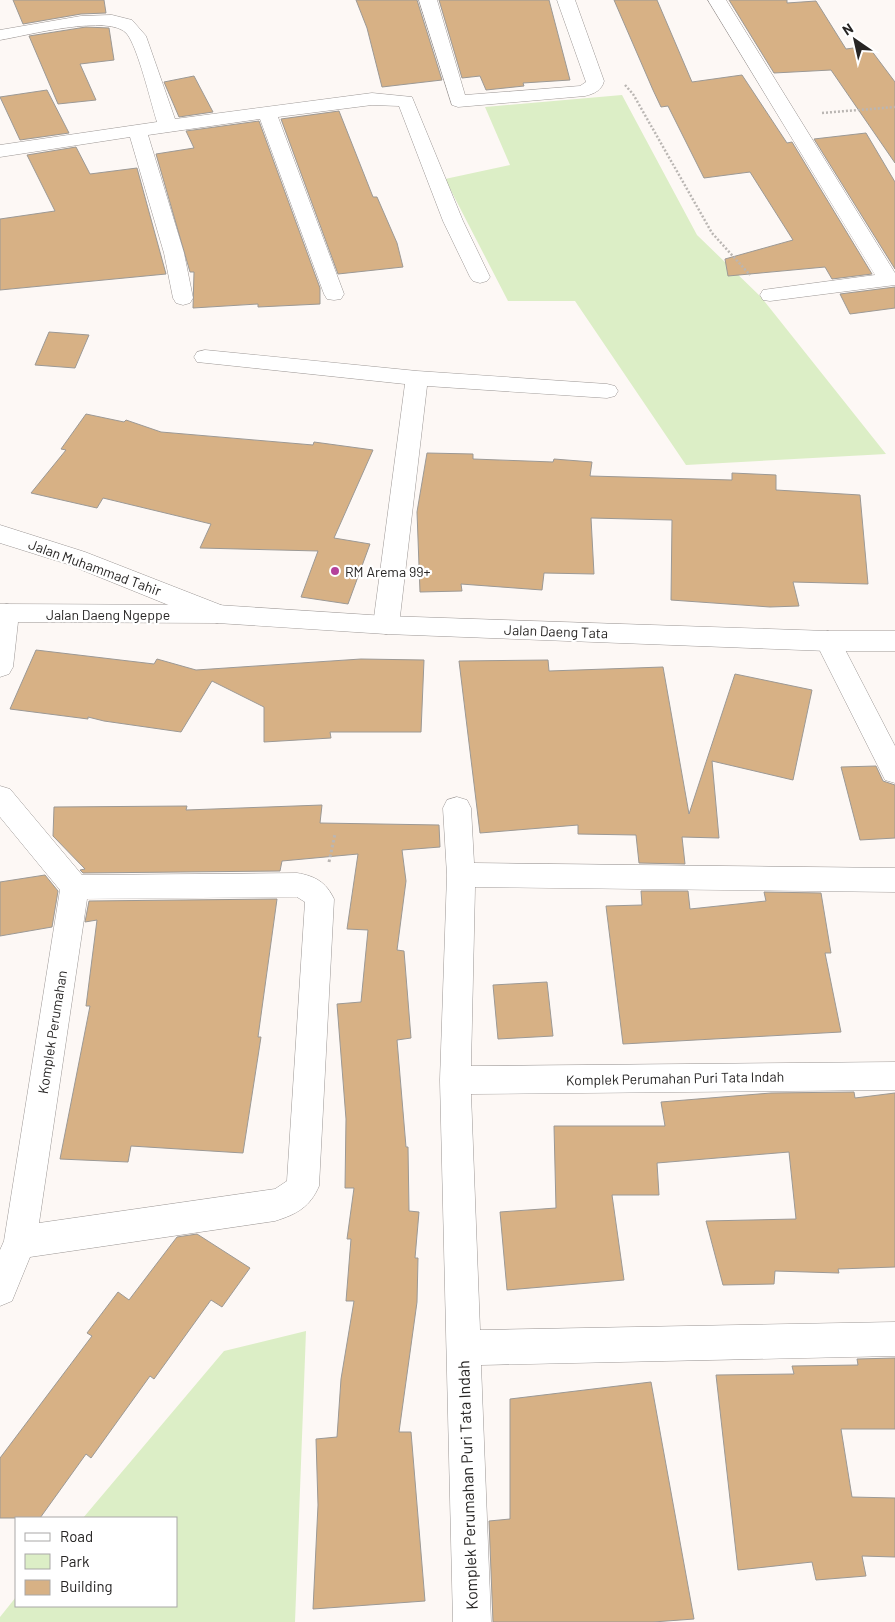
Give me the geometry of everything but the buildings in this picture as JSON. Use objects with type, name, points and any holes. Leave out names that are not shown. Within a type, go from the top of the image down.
[{"type":"street","points":[[428,0],[458,101],[585,91],[594,85],[595,81],[566,0]]},
{"type":"street","points":[[717,0],[891,279],[770,295]]},
{"type":"street","points":[[0,35],[103,19],[123,22],[133,29],[139,39],[168,126]]},
{"type":"street","points":[[0,151],[137,130],[372,100],[406,101],[453,221],[480,277]]},
{"type":"street","points":[[267,113],[334,294]]},
{"type":"street","points":[[137,130],[174,253],[183,298]]},
{"type":"street","points":[[205,357],[417,378],[607,391]]},
{"type":"street","points":[[386,624],[417,378]]},
{"type":"street","name":"Jalan Muhammad Tahir","points":[[0,534],[101,567],[217,614]]},
{"type":"street","points":[[0,667],[4,613]]},
{"type":"street","name":"Jalan Daeng Ngeppe","points":[[4,613],[217,614]]},
{"type":"street","name":"Jalan Daeng Tata","points":[[217,614],[386,624],[828,642],[895,641]]},
{"type":"street","points":[[828,642],[895,772]]},
{"type":"street","points":[[0,797],[75,887],[297,885],[308,887],[320,899],[303,1186],[298,1195],[290,1201],[275,1205],[20,1242]]},
{"type":"street","name":"Komplek Perumahan Puri Tata Indah","points":[[456,808],[461,875],[455,1080],[472,1622]]},
{"type":"street","points":[[461,875],[895,880]]},
{"type":"street","name":"Komplek Perumahan","points":[[0,1289],[20,1242],[75,887]]},
{"type":"street","name":"Komplek Perumahan Puri Tata Indah","points":[[455,1080],[895,1076]]},
{"type":"street","name":"Komplek Perumahan Puri Tata Indah","points":[[462,1348],[895,1339]]},
{"type":"path","points":[[633,94],[712,233],[770,295]]},
{"type":"path","points":[[789,116],[895,107]]},
{"type":"green space","points":[[622,95],[697,235],[761,297],[886,454],[686,465],[575,301],[508,301],[445,179],[510,165],[485,107]]},
{"type":"green space","points":[[306,1331],[295,1622],[0,1622],[0,1617],[15,1598],[15,1607],[178,1607],[178,1517],[84,1517],[224,1351]]},
{"type":"place","name":"RM Arema 99+","points":[[335,571]]}]
